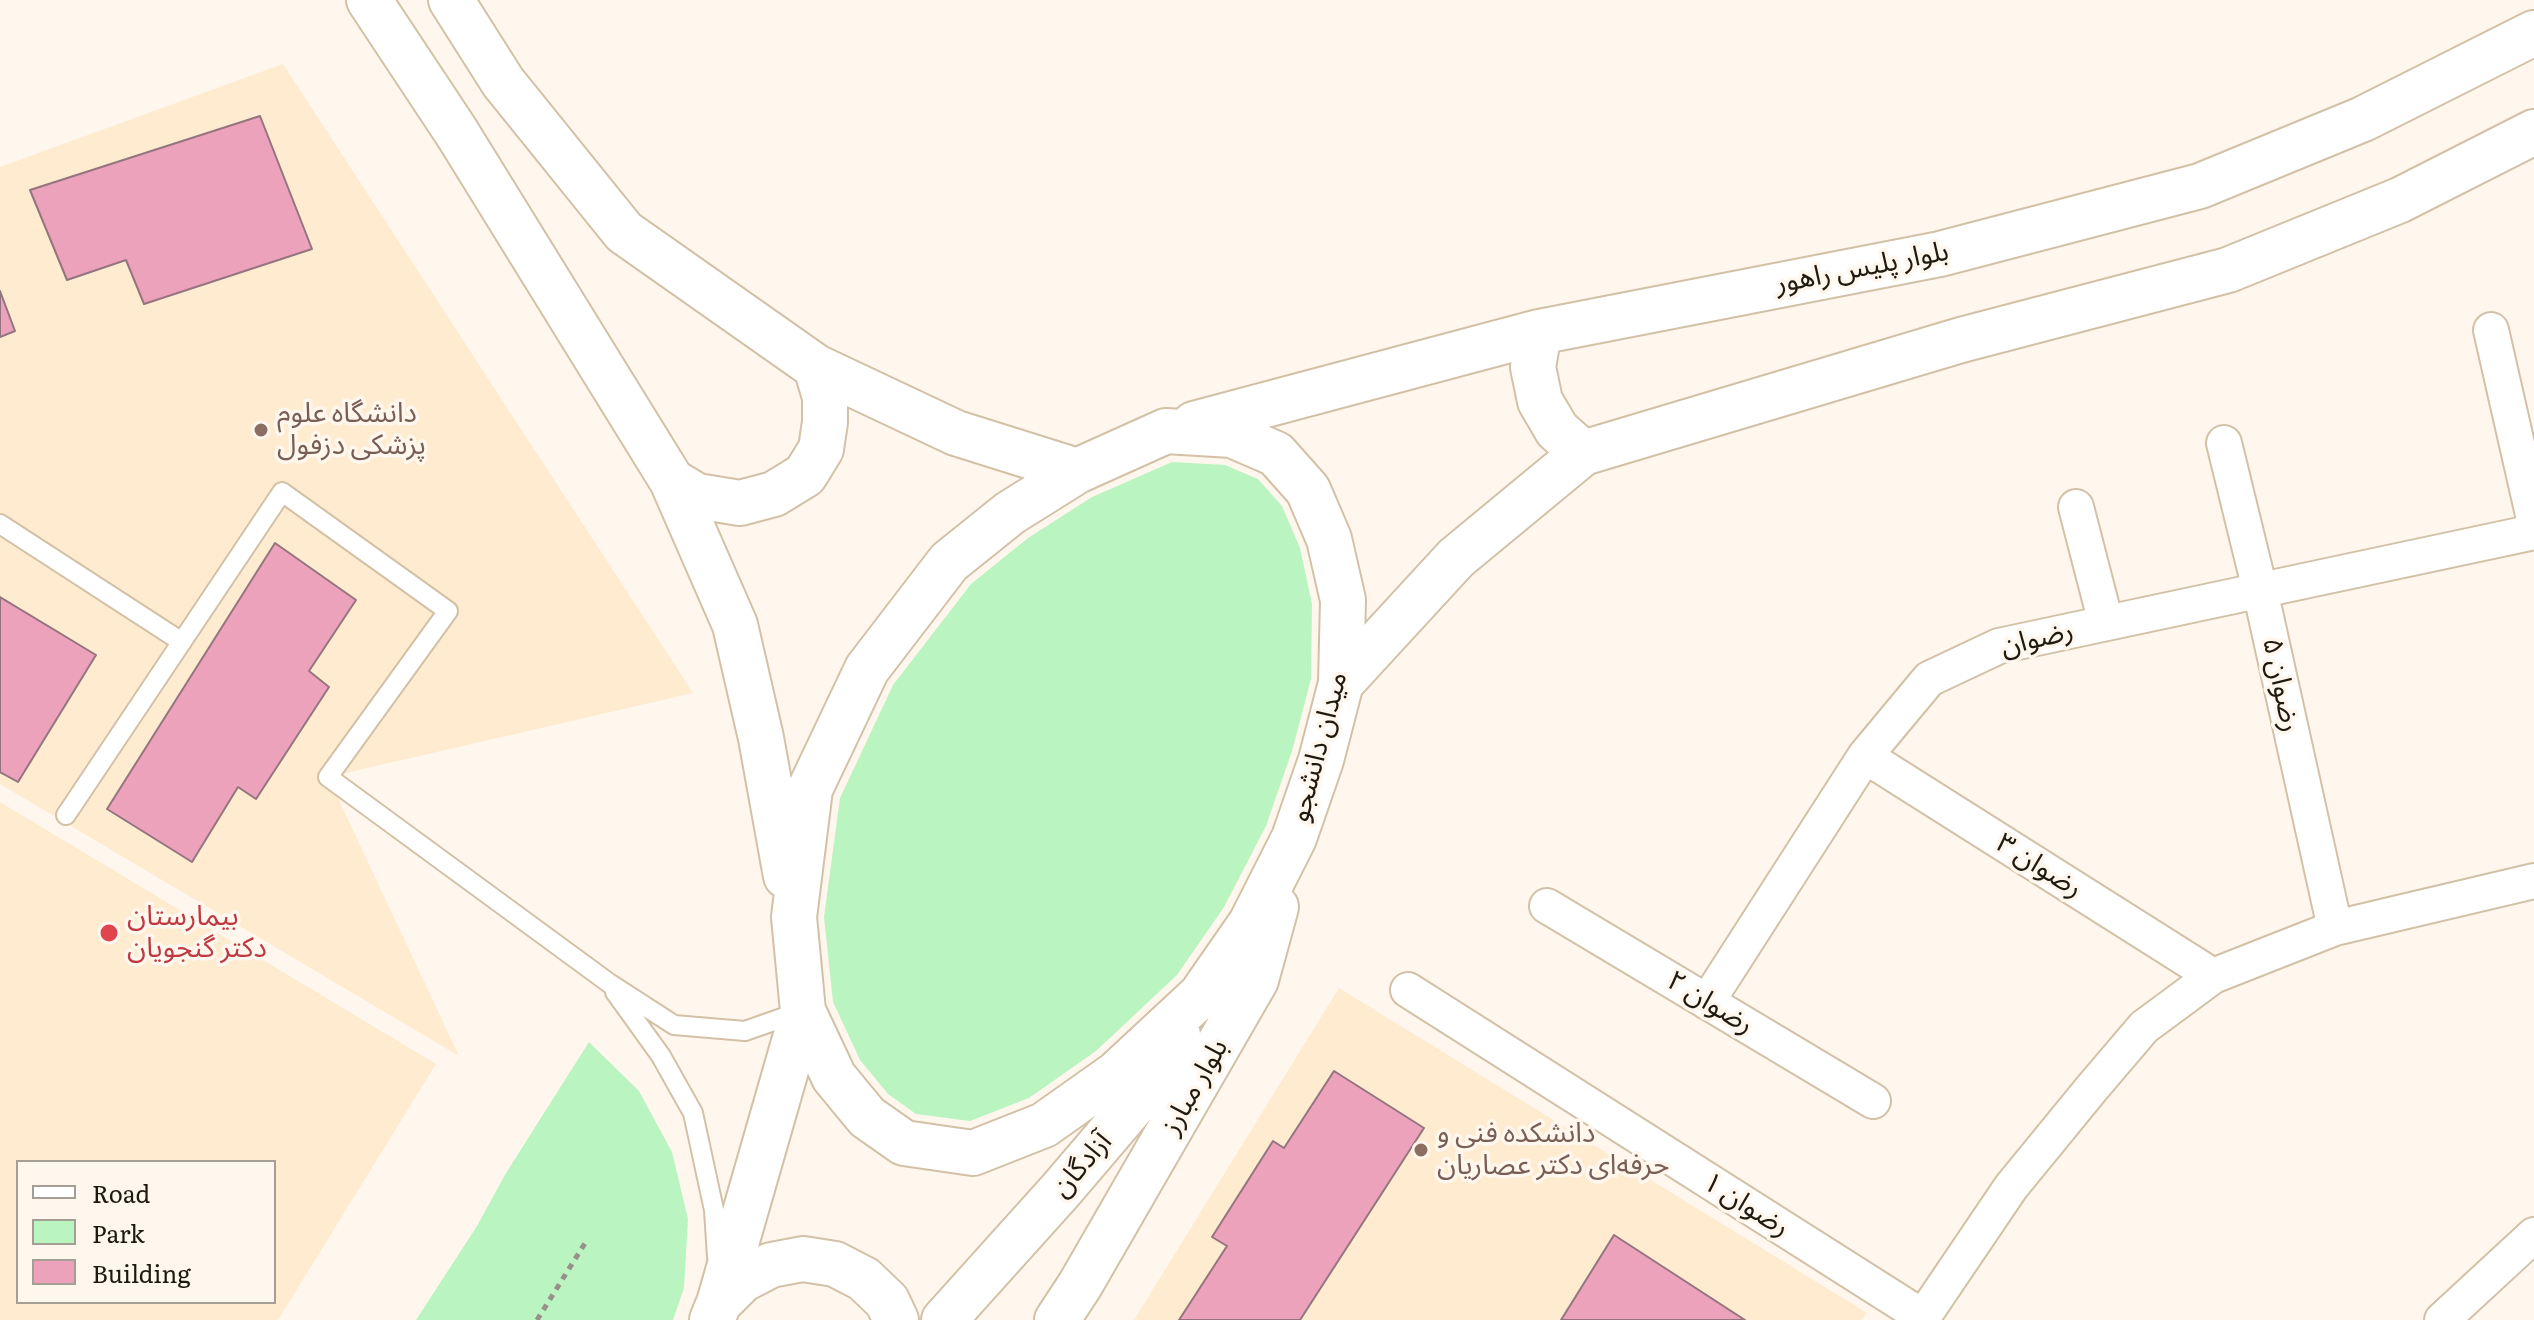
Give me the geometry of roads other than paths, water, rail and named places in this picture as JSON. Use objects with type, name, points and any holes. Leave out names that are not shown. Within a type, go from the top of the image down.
[{"type":"main road","points":[[369,0],[466,146],[672,481],[735,625],[761,738],[794,917]]},
{"type":"main road","points":[[451,0],[503,82],[624,232],[816,367],[956,433],[1077,471]]},
{"type":"main road","name":"بلوار پلیس راهور","points":[[1166,431],[1539,332],[1940,254],[2200,186],[2363,119],[2534,33]]},
{"type":"main road","points":[[1341,683],[1456,558],[1583,453],[1961,340],[2228,270],[2400,200],[2534,132]]},
{"type":"main road","points":[[1539,332],[1533,367],[1540,401],[1557,430],[1583,453]]},
{"type":"main road","points":[[672,481],[697,496],[740,503],[774,494],[805,475],[821,449],[825,422],[825,397],[816,367]]},
{"type":"main road","name":"میدان دانشجو","points":[[1166,431],[1232,435],[1276,454],[1308,490],[1329,539],[1343,600],[1341,683],[1321,760],[1294,838],[1251,923],[1201,995],[1116,1074],[1044,1125],[973,1153],[904,1143],[867,1117],[834,1077],[803,1011],[794,917],[810,789],[867,669],[949,562],[1010,513],[1077,471],[1166,431]]},
{"type":"main road","name":"بلوار مبارز","points":[[1057,1320],[1256,980],[1294,838]]},
{"type":"main road","name":"آزادگان","points":[[944,1320],[1148,1088],[1201,995]]},
{"type":"main road","points":[[715,1312],[803,1011]]},
{"type":"main road","points":[[715,1312],[742,1280],[771,1265],[803,1259],[835,1264],[864,1279],[887,1301],[896,1320]]},
{"type":"street","points":[[2491,330],[2534,519]]},
{"type":"street","name":"رضوان ۵","points":[[2224,443],[2335,928]]},
{"type":"street","points":[[2076,507],[2106,623]]},
{"type":"street","name":"رضوان","points":[[1707,1002],[1865,756],[1929,679],[1999,646],[2534,532]]},
{"type":"street","name":"رضوان ۳","points":[[1865,756],[2213,976]]},
{"type":"street","points":[[1922,1318],[2011,1187],[2144,1027],[2213,976],[2335,928],[2534,881]]},
{"type":"street","name":"رضوان ۲","points":[[1547,906],[1873,1101]]},
{"type":"street","name":"رضوان ۱","points":[[1408,990],[1922,1318]]},
{"type":"street","points":[[2442,1320],[2534,1235]]},
{"type":"lane","points":[[66,815],[282,492],[448,611],[328,777],[609,983],[674,1025],[745,1031],[803,1011]]},
{"type":"lane","points":[[0,524],[182,642]]},
{"type":"lane","points":[[609,983],[661,1056],[693,1113],[714,1210],[715,1312]]},
{"type":"place","name":"دانشگاه علوم پزشکی دزفول","points":[[261,430]]},
{"type":"place","name":"بیمارستان دکتر گنجویان","points":[[109,933]]},
{"type":"place","name":"دانشکده فنی و حرفه‌ای دکتر عصاریان","points":[[1421,1150]]}]
